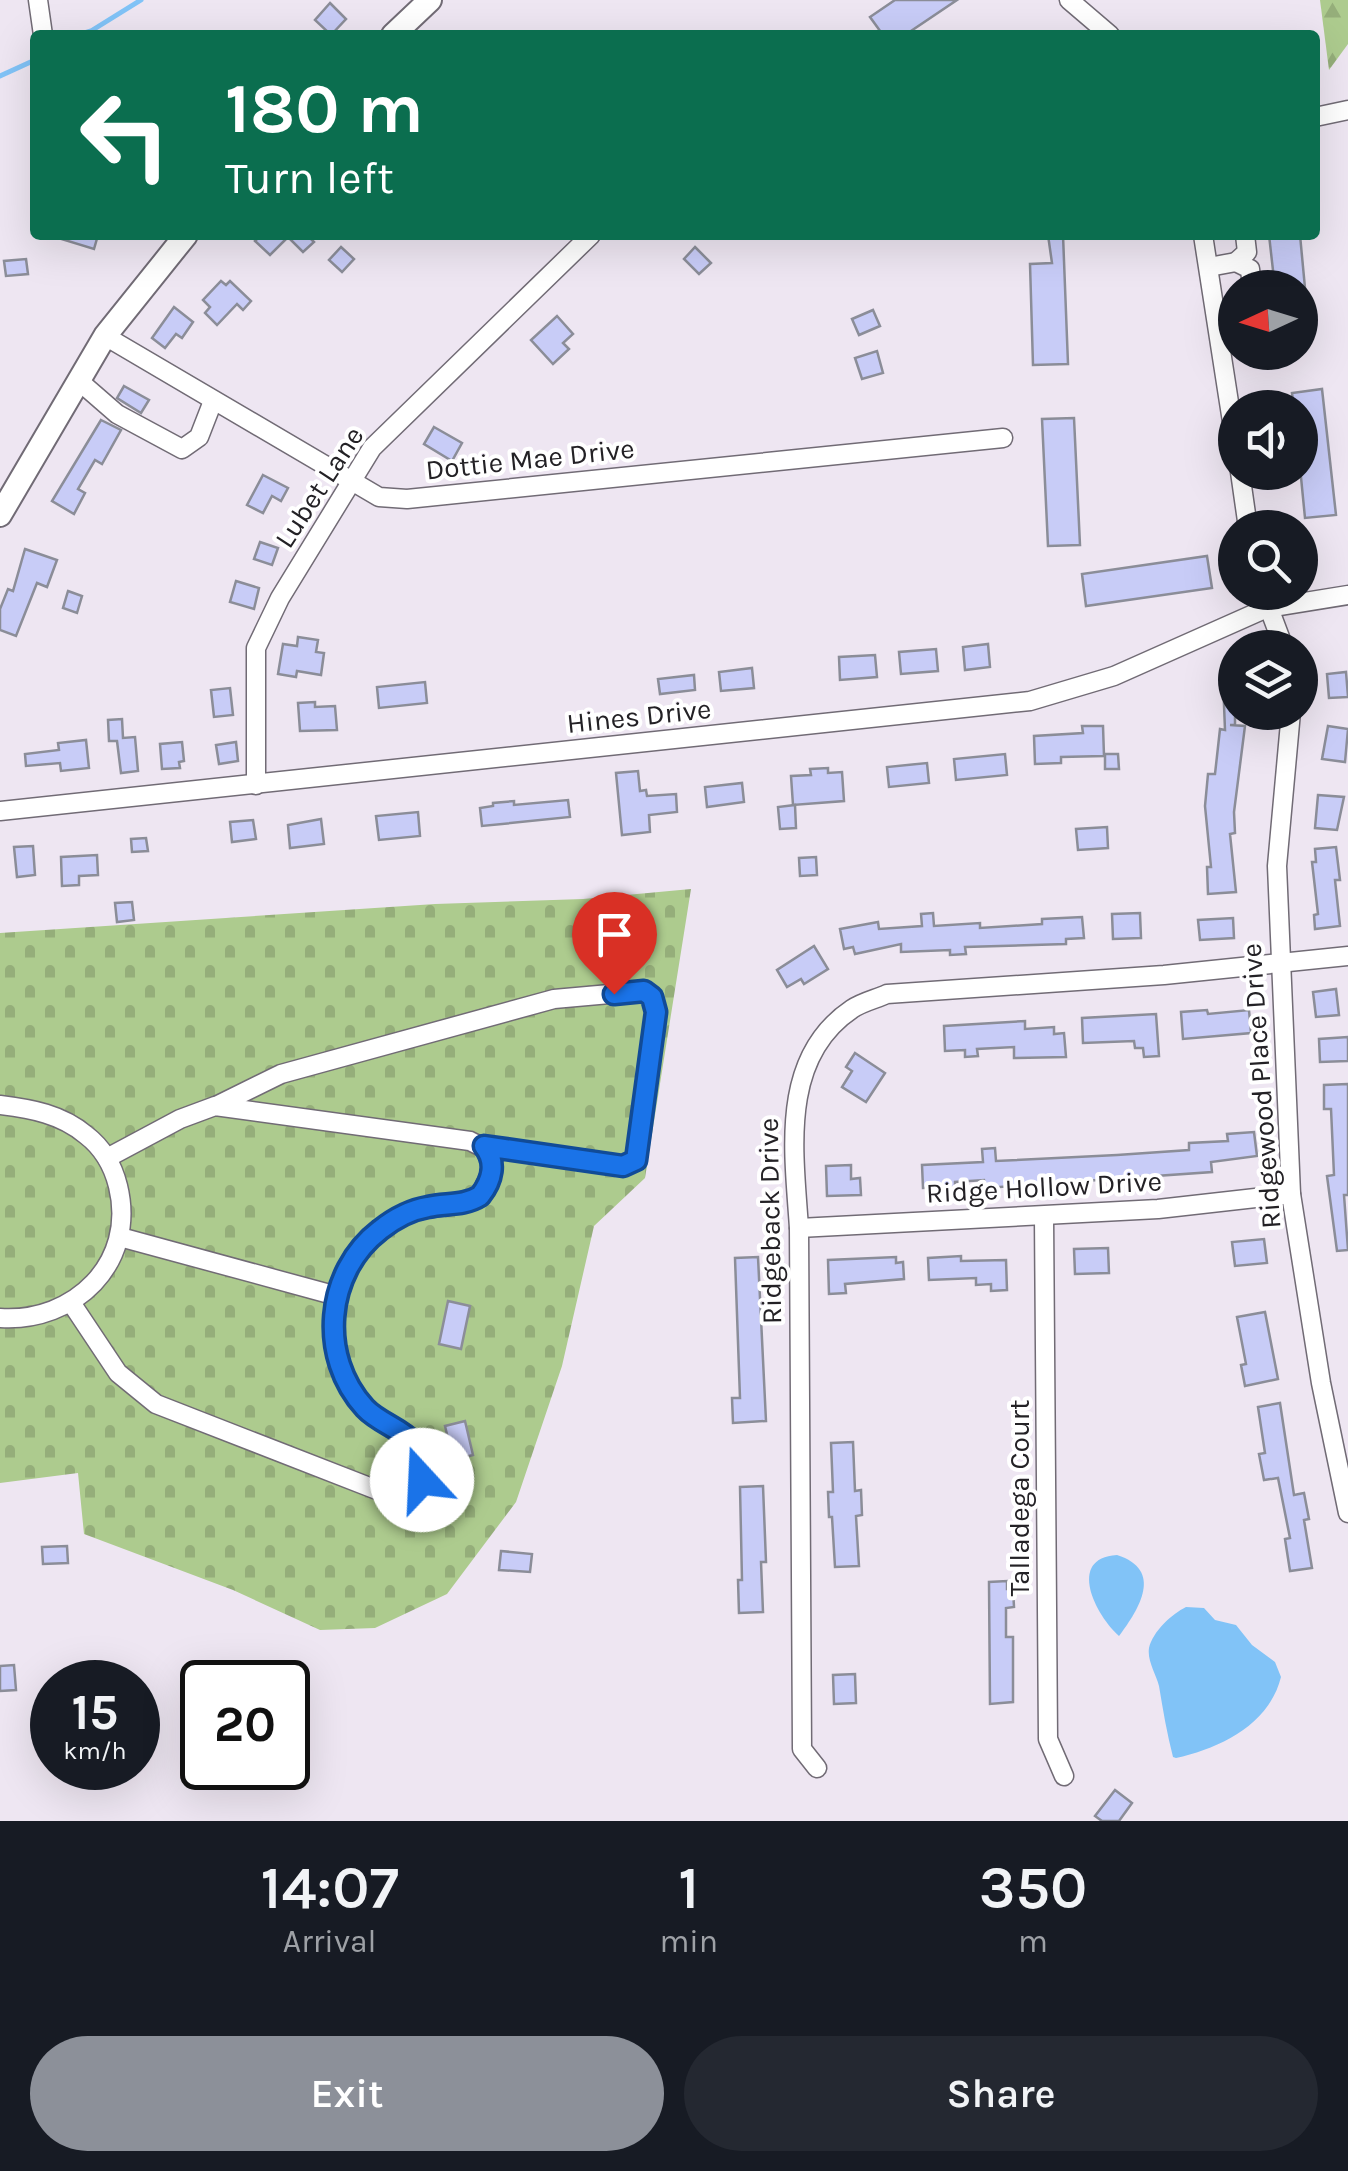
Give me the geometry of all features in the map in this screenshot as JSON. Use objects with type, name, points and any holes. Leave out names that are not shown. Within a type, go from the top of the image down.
[{"type":"main road","points":[[399,30],[430,0]]},
{"type":"main road","points":[[0,515],[105,336],[181,240]]},
{"type":"street","points":[[38,0],[43,30]]},
{"type":"street","points":[[1069,0],[1104,30]]},
{"type":"street","points":[[1320,116],[1348,110]]},
{"type":"street","name":"Lubet Lane","points":[[256,785],[256,648],[280,598],[372,448],[587,240]]},
{"type":"street","points":[[1204,240],[1228,390]]},
{"type":"street","points":[[1210,266],[1236,262],[1247,252],[1246,240]]},
{"type":"street","points":[[1236,262],[1250,270]]},
{"type":"street","name":"Dottie Mae Drive","points":[[105,336],[379,497],[407,499],[1003,438]]},
{"type":"street","points":[[79,381],[117,414],[182,449],[200,437],[213,401]]},
{"type":"street","name":"Hines Drive","points":[[1318,597],[1348,596]]},
{"type":"street","name":"Hines Drive","points":[[0,811],[1030,701],[1114,676],[1245,610]]},
{"type":"street","name":"Ridgewood Place Drive","points":[[1289,730],[1276,866],[1291,1194],[1321,1383],[1348,1513]]},
{"type":"street","name":"Ridgeback Drive","points":[[817,1768],[802,1749],[799,1228],[794,1162],[796,1098],[806,1059],[824,1032],[854,1007],[888,994],[1348,956]]},
{"type":"street","points":[[107,1158],[180,1118],[281,1074],[554,999],[644,991],[652,997],[656,1012],[636,1160],[623,1166],[215,1106]]},
{"type":"street","points":[[0,1104],[58,1117],[84,1132],[107,1158],[121,1200],[120,1237],[97,1281],[72,1304],[35,1317],[0,1318]]},
{"type":"street","points":[[72,1304],[118,1373],[166,1410],[377,1490],[410,1492],[422,1480],[422,1458],[414,1443],[370,1413],[349,1384],[334,1336],[337,1296],[359,1250],[394,1220],[419,1209],[467,1202],[480,1196],[492,1170],[484,1146]]},
{"type":"street","name":"Ridge Hollow Drive","points":[[799,1228],[1158,1209],[1291,1194]]},
{"type":"street","name":"Talladega Court","points":[[1044,1216],[1048,1739],[1064,1776]]},
{"type":"street","points":[[120,1237],[337,1296]]},
{"type":"green space","points":[[1320,0],[1348,0],[1348,44],[1329,70]]},
{"type":"green space","points":[[691,889],[645,1178],[594,1226],[562,1366],[516,1502],[447,1594],[375,1628],[320,1630],[233,1590],[84,1534],[78,1473],[0,1483],[0,933],[435,904],[583,899]]},
{"type":"water","points":[[1117,1555],[1140,1570],[1144,1580],[1140,1602],[1119,1636],[1095,1602],[1089,1577],[1093,1566]]},
{"type":"water","points":[[1186,1607],[1204,1608],[1215,1620],[1236,1625],[1252,1645],[1275,1662],[1281,1677],[1266,1708],[1240,1732],[1209,1748],[1176,1758],[1149,1648],[1154,1635]]},
{"type":"building","points":[[895,0],[957,0],[912,30],[879,30],[870,17]]},
{"type":"building","points":[[330,3],[346,19],[336,30],[326,30],[315,20]]},
{"type":"building","points":[[65,240],[97,240],[94,249]]},
{"type":"building","points":[[256,240],[285,240],[270,255]]},
{"type":"building","points":[[291,240],[314,242],[303,252]]},
{"type":"building","points":[[1049,240],[1063,240],[1068,364],[1033,365],[1030,264],[1052,263]]},
{"type":"building","points":[[1270,240],[1300,240],[1303,270],[1273,270]]},
{"type":"building","points":[[341,247],[354,259],[342,272],[329,260]]},
{"type":"building","points":[[695,247],[711,263],[699,274],[684,259]]},
{"type":"building","points":[[26,259],[28,274],[6,276],[4,261]]},
{"type":"building","points":[[221,281],[226,285],[230,281],[251,301],[243,310],[237,304],[217,325],[205,313],[210,307],[203,300]]},
{"type":"building","points":[[174,307],[193,322],[182,338],[176,334],[165,348],[152,338]]},
{"type":"building","points":[[873,310],[880,326],[859,335],[852,319]]},
{"type":"building","points":[[557,316],[573,334],[563,343],[569,349],[553,364],[531,340]]},
{"type":"building","points":[[877,351],[883,373],[862,379],[855,358]]},
{"type":"building","points":[[124,386],[149,400],[141,413],[117,398]]},
{"type":"building","points":[[1322,389],[1336,515],[1318,517],[1318,510],[1304,510],[1302,490],[1318,490],[1318,390],[1314,390]]},
{"type":"building","points":[[1074,418],[1080,545],[1048,546],[1042,419]]},
{"type":"building","points":[[101,420],[121,430],[102,464],[95,460],[78,489],[85,493],[74,514],[52,501]]},
{"type":"building","points":[[434,427],[462,443],[452,461],[424,444]]},
{"type":"building","points":[[263,475],[288,488],[281,501],[272,496],[263,513],[247,505]]},
{"type":"building","points":[[260,542],[278,548],[272,565],[254,559]]},
{"type":"building","points":[[25,549],[57,560],[47,587],[37,583],[16,636],[0,630],[0,609],[8,589],[13,591]]},
{"type":"building","points":[[1207,556],[1212,588],[1086,606],[1082,574]]},
{"type":"building","points":[[236,581],[259,588],[254,609],[230,602]]},
{"type":"building","points":[[68,591],[82,596],[77,613],[63,608]]},
{"type":"building","points":[[298,637],[318,640],[316,652],[324,653],[321,675],[297,671],[296,677],[278,674],[283,644],[297,646]]},
{"type":"building","points":[[988,644],[990,667],[965,670],[963,647]]},
{"type":"building","points":[[936,649],[938,671],[901,674],[899,652]]},
{"type":"building","points":[[875,655],[877,677],[840,680],[839,657]]},
{"type":"building","points":[[752,668],[754,688],[721,691],[719,672]]},
{"type":"building","points":[[1346,672],[1348,697],[1329,698],[1327,674]]},
{"type":"building","points":[[694,675],[695,690],[660,694],[658,679]]},
{"type":"building","points":[[425,682],[427,703],[379,708],[377,687]]},
{"type":"building","points":[[230,688],[233,715],[214,717],[211,690]]},
{"type":"building","points":[[315,702],[315,707],[335,706],[337,730],[300,731],[298,703]]},
{"type":"building","points":[[122,719],[123,738],[135,737],[138,771],[121,773],[117,741],[109,741],[108,720]]},
{"type":"building","points":[[1082,726],[1103,726],[1104,756],[1061,757],[1061,763],[1035,764],[1034,736],[1083,733]]},
{"type":"building","points":[[1328,726],[1348,729],[1345,762],[1322,759]]},
{"type":"building","points":[[1220,730],[1244,730],[1235,833],[1230,834],[1236,892],[1208,894],[1207,867],[1211,867],[1205,806],[1208,774],[1215,774]]},
{"type":"building","points":[[86,740],[89,768],[61,771],[60,763],[26,766],[25,754],[59,750],[58,743]]},
{"type":"building","points":[[182,742],[184,761],[179,762],[180,768],[162,769],[160,744]]},
{"type":"building","points":[[236,742],[238,761],[219,764],[216,745]]},
{"type":"building","points":[[1005,754],[1007,775],[956,780],[954,759]]},
{"type":"building","points":[[1105,754],[1118,754],[1119,769],[1105,769]]},
{"type":"building","points":[[927,763],[929,783],[889,787],[887,767]]},
{"type":"building","points":[[828,768],[828,773],[842,772],[844,801],[793,805],[791,776],[811,775],[810,769]]},
{"type":"building","points":[[638,771],[640,791],[646,790],[647,796],[676,794],[677,812],[649,815],[650,832],[622,835],[616,773]]},
{"type":"building","points":[[742,783],[744,802],[707,807],[705,787]]},
{"type":"building","points":[[1318,795],[1344,797],[1337,830],[1315,828]]},
{"type":"building","points":[[568,800],[570,817],[482,826],[480,808],[493,803]]},
{"type":"building","points":[[795,805],[796,828],[780,829],[778,807]]},
{"type":"building","points":[[418,812],[420,836],[379,840],[376,816]]},
{"type":"building","points":[[321,819],[324,844],[290,848],[288,825]]},
{"type":"building","points":[[253,820],[256,839],[232,842],[230,822]]},
{"type":"building","points":[[1107,827],[1108,848],[1078,850],[1076,829]]},
{"type":"building","points":[[146,838],[148,851],[132,852],[131,839]]},
{"type":"building","points":[[33,846],[35,875],[17,877],[14,847]]},
{"type":"building","points":[[1336,847],[1340,926],[1315,929],[1315,849]]},
{"type":"building","points":[[97,855],[98,875],[79,876],[79,885],[62,886],[61,857]]},
{"type":"building","points":[[816,857],[817,875],[800,876],[799,858]]},
{"type":"building","points":[[132,902],[134,920],[117,922],[115,903]]},
{"type":"building","points":[[933,913],[934,926],[980,923],[980,928],[1082,917],[1084,938],[1066,939],[1066,944],[965,947],[966,954],[950,955],[950,950],[901,952],[901,944],[855,954],[853,947],[844,949],[840,929],[878,922],[879,929],[922,926],[921,914]]},
{"type":"building","points":[[1140,913],[1141,938],[1113,939],[1112,914]]},
{"type":"building","points":[[1233,918],[1234,938],[1200,940],[1198,920]]},
{"type":"building","points":[[814,946],[828,969],[804,984],[801,979],[787,987],[777,970]]},
{"type":"building","points":[[1336,989],[1339,1015],[1316,1017],[1313,992]]},
{"type":"building","points":[[1207,1010],[1208,1014],[1249,1010],[1251,1033],[1183,1039],[1181,1012]]},
{"type":"building","points":[[1156,1014],[1159,1056],[1144,1057],[1143,1048],[1135,1048],[1134,1041],[1083,1043],[1082,1018]]},
{"type":"building","points":[[1025,1021],[1025,1029],[1054,1027],[1054,1034],[1064,1033],[1066,1057],[1014,1058],[1014,1047],[977,1049],[978,1056],[965,1057],[965,1050],[945,1051],[944,1026]]},
{"type":"building","points":[[1348,1037],[1348,1061],[1320,1062],[1319,1039]]},
{"type":"building","points":[[855,1053],[885,1073],[866,1102],[842,1087],[852,1071],[846,1067]]},
{"type":"building","points":[[1348,1084],[1348,1195],[1344,1195],[1348,1250],[1337,1251],[1327,1176],[1334,1175],[1331,1109],[1324,1109],[1324,1085]]},
{"type":"building","points":[[1254,1132],[1257,1156],[1211,1162],[1212,1172],[985,1188],[984,1180],[955,1182],[955,1187],[923,1188],[922,1165],[983,1162],[982,1149],[995,1148],[996,1161],[1117,1155],[1189,1150],[1189,1143],[1228,1141],[1227,1134]]},
{"type":"building","points":[[851,1165],[851,1179],[860,1178],[861,1195],[827,1196],[826,1166]]},
{"type":"building","points":[[1264,1239],[1267,1263],[1235,1266],[1232,1242]]},
{"type":"building","points":[[1108,1248],[1109,1273],[1075,1274],[1074,1249]]},
{"type":"building","points":[[961,1256],[961,1261],[1006,1260],[1007,1290],[991,1291],[991,1284],[976,1285],[976,1278],[929,1280],[928,1258]]},
{"type":"building","points":[[758,1257],[766,1421],[733,1423],[732,1398],[740,1398],[735,1258]]},
{"type":"building","points":[[896,1257],[896,1263],[903,1262],[904,1279],[845,1284],[846,1293],[829,1294],[828,1260]]},
{"type":"building","points":[[448,1301],[470,1306],[461,1349],[439,1344]]},
{"type":"building","points":[[1265,1312],[1278,1379],[1245,1386],[1241,1365],[1246,1364],[1237,1317]]},
{"type":"building","points":[[1280,1403],[1294,1495],[1304,1493],[1312,1568],[1290,1571],[1285,1539],[1290,1538],[1278,1478],[1264,1480],[1259,1454],[1265,1453],[1258,1407]]},
{"type":"building","points":[[465,1421],[473,1455],[453,1460],[445,1426]]},
{"type":"building","points":[[853,1442],[855,1491],[861,1490],[862,1515],[856,1516],[859,1566],[835,1567],[828,1492],[833,1492],[831,1443]]},
{"type":"building","points":[[763,1486],[763,1612],[739,1613],[740,1487]]},
{"type":"building","points":[[67,1546],[68,1563],[43,1564],[42,1547]]},
{"type":"building","points":[[501,1551],[532,1554],[530,1572],[499,1570]]},
{"type":"building","points":[[1007,1581],[1007,1589],[1013,1589],[1014,1607],[1006,1608],[1006,1637],[1013,1637],[1013,1702],[990,1704],[989,1582]]},
{"type":"building","points":[[14,1665],[16,1690],[0,1691],[0,1666]]},
{"type":"building","points":[[855,1674],[856,1703],[834,1704],[833,1675]]},
{"type":"building","points":[[1115,1790],[1132,1803],[1119,1821],[1102,1821],[1095,1816]]},
{"type":"waterway","points":[[93,30],[141,0]]},
{"type":"waterway","points":[[0,76],[30,62]]},
{"type":"route","points":[[422,1480],[424,1466],[414,1443],[370,1413],[343,1373],[334,1327],[339,1288],[359,1250],[394,1220],[419,1209],[478,1198],[492,1170],[484,1146],[623,1166],[636,1160],[656,1012],[652,997],[644,991],[614,994]]}]
